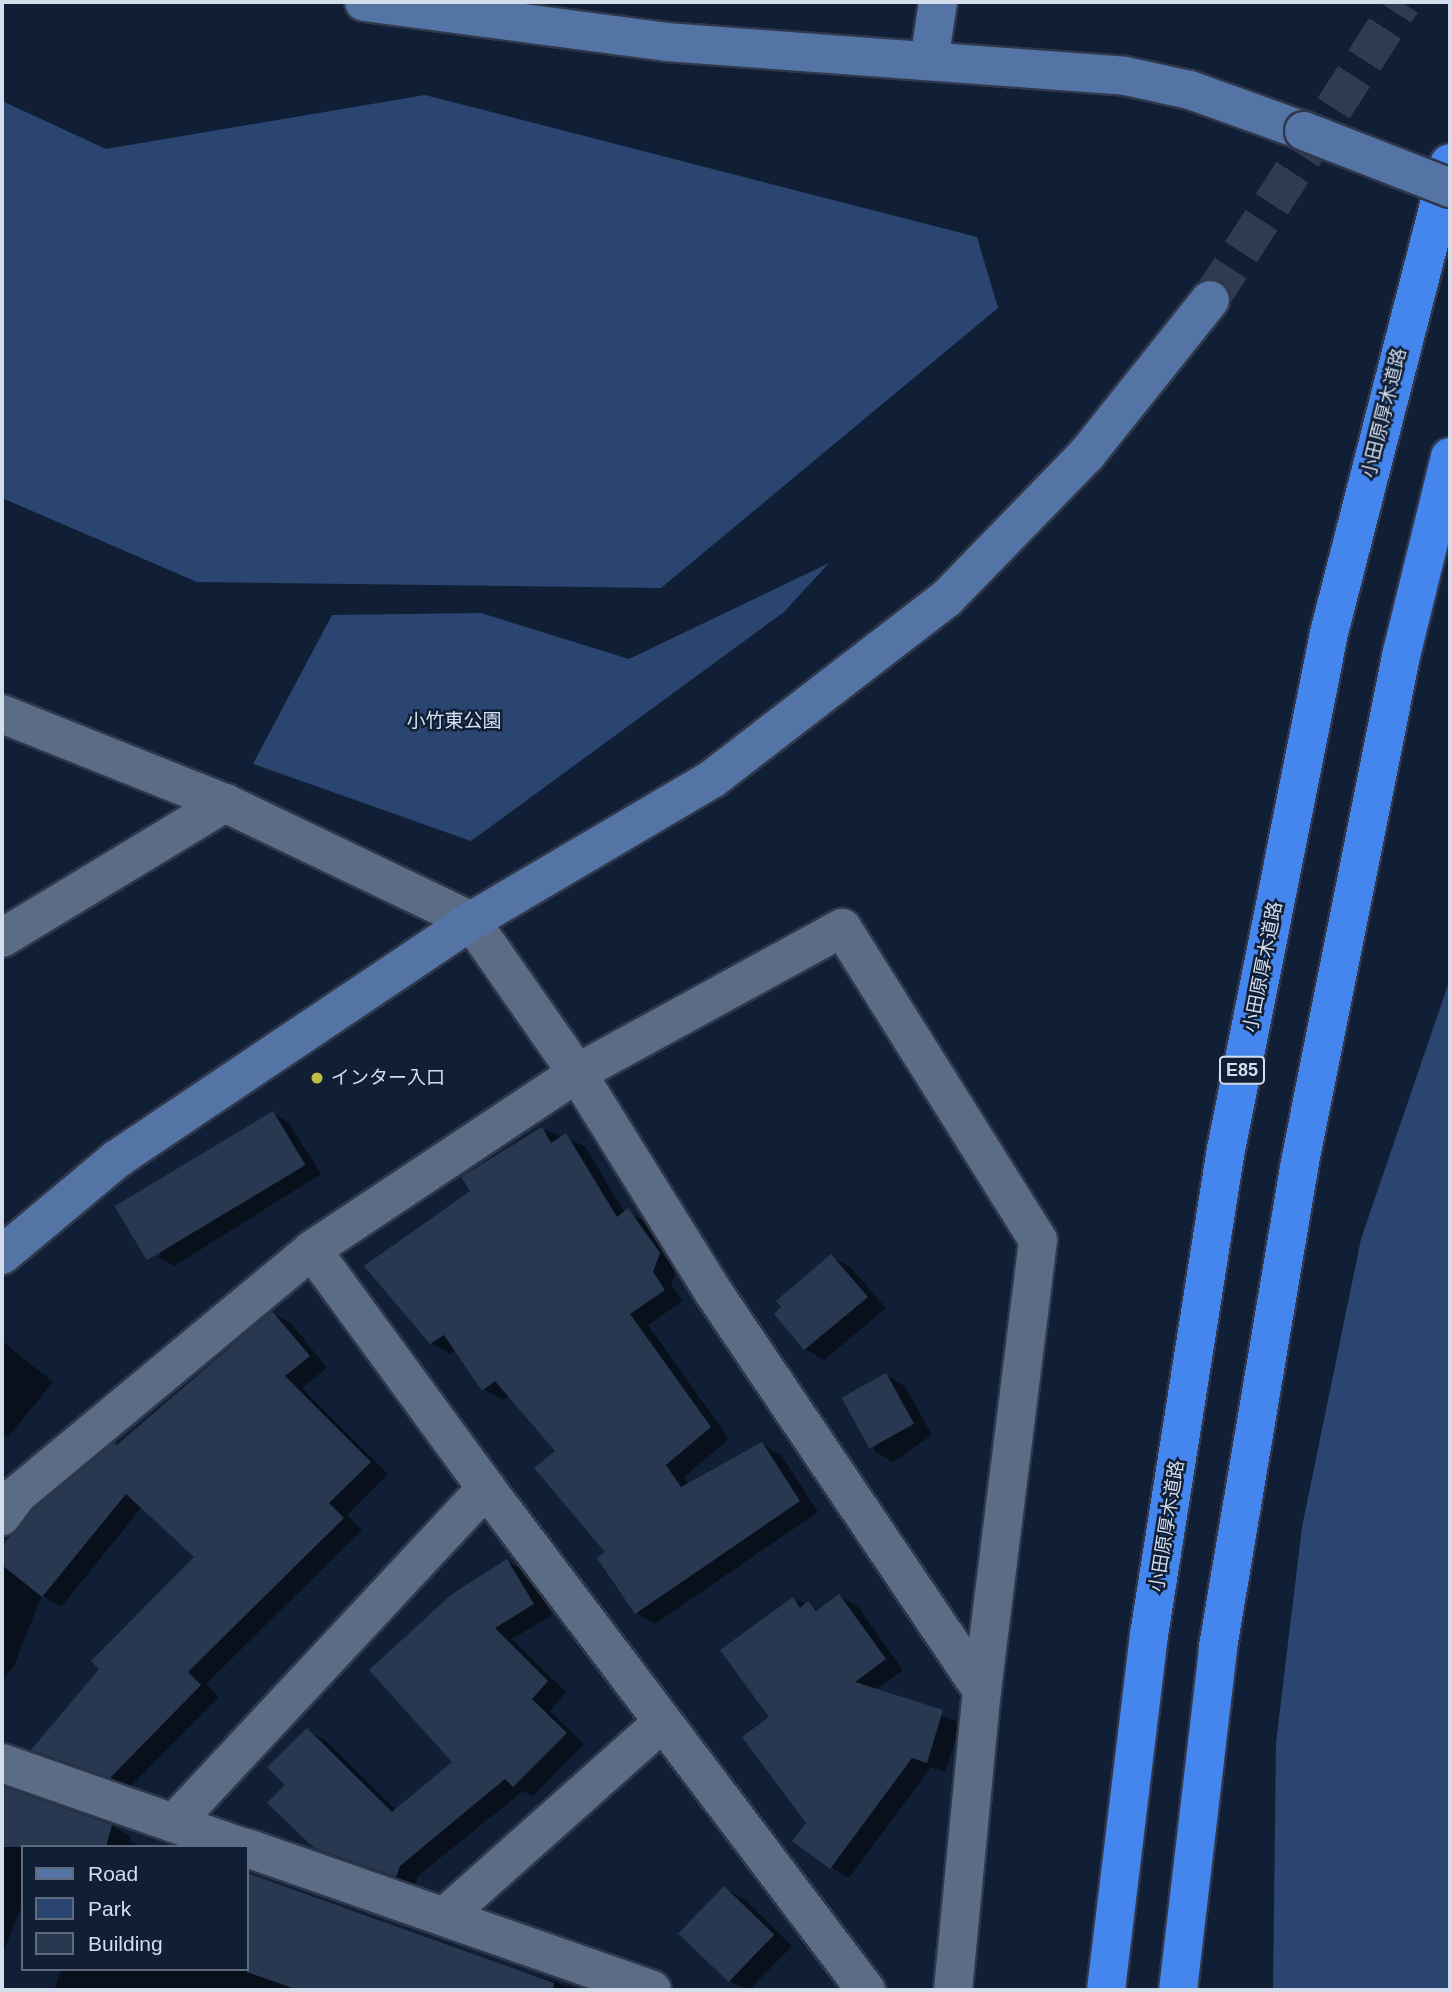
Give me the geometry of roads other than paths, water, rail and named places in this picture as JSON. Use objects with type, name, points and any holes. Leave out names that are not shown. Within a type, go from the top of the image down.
[{"type":"highway","name":"小田原厚木道路","points":[[1106,1990],[1149,1635],[1226,1150],[1329,633],[1450,163]]},
{"type":"highway","points":[[1178,1990],[1218,1647],[1300,1162],[1401,656],[1450,457]]},
{"type":"street","points":[[364,2],[457,8],[666,42],[1125,76],[1190,90],[1450,188]]},
{"type":"street","points":[[929,61],[939,2]]},
{"type":"street","points":[[2,1255],[117,1158],[471,920],[712,779],[946,599],[1087,454],[1210,300]]},
{"type":"street","points":[[2,714],[225,803],[471,920],[576,1073],[714,1293],[982,1689]]},
{"type":"street","points":[[2,938],[225,803]]},
{"type":"street","points":[[2,1516],[17,1494],[312,1250],[576,1073],[842,928],[1038,1240],[982,1689],[953,1990]]},
{"type":"street","points":[[312,1250],[486,1488],[866,1990]]},
{"type":"street","points":[[174,1823],[486,1488]]},
{"type":"street","points":[[444,1917],[663,1722]]},
{"type":"street","points":[[2,1763],[236,1845]]},
{"type":"street","points":[[248,1849],[652,1990]]},
{"type":"tunnel","points":[[1210,300],[1402,2]]},
{"type":"place","name":"インター入口","points":[[317,1078]]},
{"type":"park label","name":"小竹東公園","points":[[454,721]]}]
